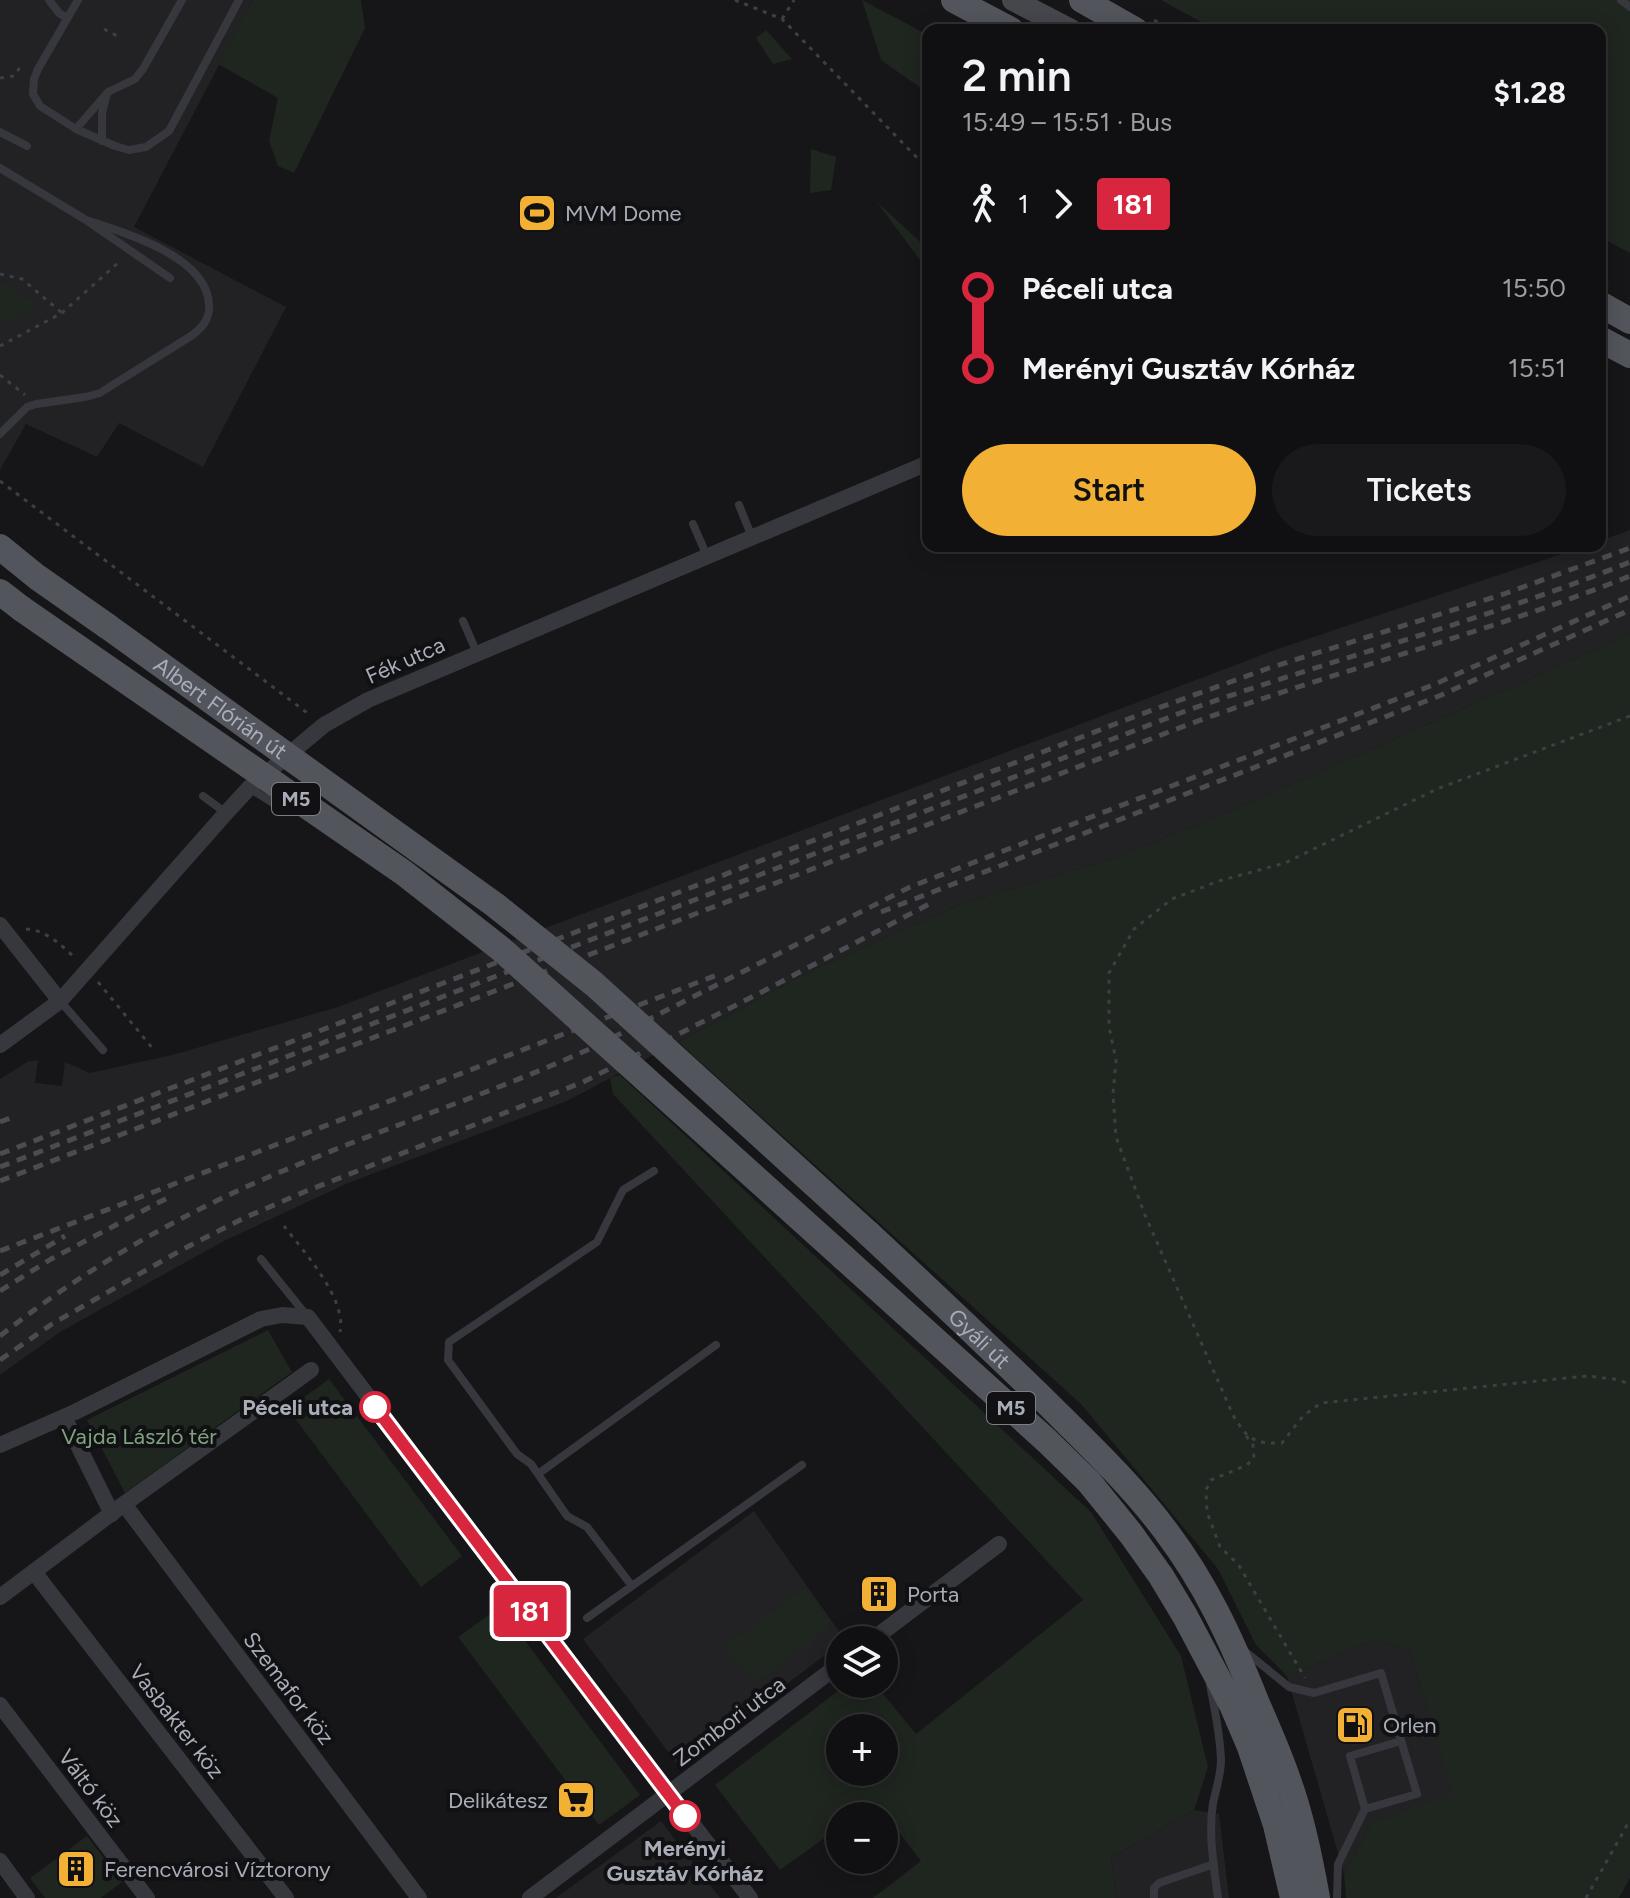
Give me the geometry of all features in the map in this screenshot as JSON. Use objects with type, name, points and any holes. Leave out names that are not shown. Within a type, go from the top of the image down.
[{"type":"main road","points":[[954,0],[1000,24]]},
{"type":"main road","points":[[1013,0],[1059,24]]},
{"type":"main road","points":[[1082,0],[1124,24]]},
{"type":"main road","points":[[1606,307],[1630,321]]},
{"type":"main road","points":[[1606,342],[1630,355]]},
{"type":"main road","name":"Albert Flórián út","points":[[0,547],[37,577],[495,905],[594,984]]},
{"type":"main road","name":"Albert Flórián út","points":[[0,592],[404,873],[501,949],[560,1003]]},
{"type":"main road","name":"Gyáli út","points":[[594,984],[971,1330],[1091,1447],[1165,1530],[1197,1576],[1231,1639],[1288,1779],[1304,1834],[1317,1898]]},
{"type":"main road","name":"Gyáli út","points":[[560,1003],[1089,1482],[1161,1576],[1232,1705],[1263,1782],[1293,1898]]},
{"type":"street","name":"Fék utca","points":[[0,1045],[60,1001],[249,788],[324,725],[368,700],[922,466]]},
{"type":"street","points":[[1,926],[60,1001]]},
{"type":"street","points":[[0,1445],[64,1417],[261,1319],[282,1315],[308,1317],[750,1898]]},
{"type":"street","points":[[0,1597],[311,1370]]},
{"type":"street","name":"Szemafor köz","points":[[64,1417],[118,1509],[419,1898]]},
{"type":"street","points":[[891,1626],[999,1544]]},
{"type":"street","name":"Vasbakter köz","points":[[34,1572],[286,1898]]},
{"type":"street","name":"Zombori utca","points":[[530,1898],[826,1675]]},
{"type":"street","name":"Váltó köz","points":[[0,1705],[147,1898]]},
{"type":"street","points":[[0,1861],[27,1898]]},
{"type":"lane","points":[[49,0],[67,18]]},
{"type":"lane","points":[[78,0],[38,69],[33,94],[40,106],[76,129],[129,150],[146,147],[169,131],[239,0]]},
{"type":"lane","points":[[76,129],[108,92],[135,79],[182,0]]},
{"type":"lane","points":[[1621,0],[1630,7]]},
{"type":"lane","points":[[102,141],[102,113],[108,92]]},
{"type":"lane","points":[[0,132],[27,146]]},
{"type":"lane","points":[[0,168],[86,220],[170,278]]},
{"type":"lane","points":[[0,434],[27,407],[100,393],[201,329],[209,311],[208,290],[187,265],[135,236],[86,220]]},
{"type":"lane","points":[[739,505],[752,537]]},
{"type":"lane","points":[[693,524],[707,556]]},
{"type":"lane","points":[[463,621],[477,653]]},
{"type":"lane","points":[[249,788],[286,811]]},
{"type":"lane","points":[[203,796],[226,813]]},
{"type":"lane","points":[[60,1001],[103,1050]]},
{"type":"lane","points":[[632,1586],[587,1527],[567,1516],[531,1464],[517,1454],[448,1360],[449,1342],[597,1242],[623,1190],[654,1171]]},
{"type":"lane","points":[[261,1259],[308,1317]]},
{"type":"lane","points":[[538,1474],[716,1345]]},
{"type":"lane","points":[[587,1618],[802,1465]]},
{"type":"lane","points":[[1231,1639],[1289,1687],[1314,1693],[1381,1673],[1417,1794],[1365,1809]]},
{"type":"lane","points":[[1206,1656],[1219,1725],[1221,1763],[1212,1828],[1218,1898]]},
{"type":"lane","points":[[1337,1898],[1338,1864],[1365,1809],[1350,1756],[1401,1741]]},
{"type":"lane","points":[[1154,1898],[1154,1888],[1159,1883],[1214,1864]]},
{"type":"path","points":[[735,0],[782,19],[922,163]]},
{"type":"path","points":[[782,19],[794,0]]},
{"type":"path","points":[[104,29],[121,38]]},
{"type":"path","points":[[0,78],[14,76],[21,66]]},
{"type":"path","points":[[0,346],[62,313],[119,263],[126,248]]},
{"type":"path","points":[[0,274],[22,279],[62,313]]},
{"type":"path","points":[[0,375],[36,404]]},
{"type":"path","points":[[0,481],[324,725]]},
{"type":"path","points":[[1314,1693],[1238,1564],[1220,1547],[1207,1512],[1206,1490],[1211,1480],[1247,1465],[1254,1458],[1253,1445],[1233,1415],[1145,1215],[1116,1137],[1113,1094],[1116,1060],[1109,1027],[1109,973],[1134,929],[1172,899],[1219,881],[1285,863],[1437,789],[1630,716]]},
{"type":"path","points":[[1,926],[32,929],[55,939],[88,971]]},
{"type":"path","points":[[108,993],[154,1050]]},
{"type":"path","points":[[284,1226],[327,1282],[342,1321],[336,1356]]},
{"type":"path","points":[[1244,1433],[1263,1444],[1282,1443],[1303,1416],[1321,1403],[1587,1376],[1630,1384]]},
{"type":"path","points":[[1586,1898],[1630,1820]]},
{"type":"shaded area","points":[[0,0],[253,0],[134,227],[286,307],[203,467],[119,423],[97,457],[26,424],[0,470]]},
{"type":"shaded area","points":[[1630,530],[1630,633],[1208,821],[1105,861],[961,904],[809,972],[569,1100],[348,1183],[222,1242],[60,1332],[0,1375],[0,1079],[27,1062],[38,1060],[35,1083],[62,1086],[65,1062],[90,1073],[172,1055],[338,1007],[1272,651],[1567,552],[1606,552],[1606,539]]},
{"type":"shaded area","points":[[754,1511],[835,1626],[826,1626],[826,1654],[678,1765],[583,1639]]},
{"type":"shaded area","points":[[1376,1639],[1410,1651],[1454,1795],[1372,1822],[1344,1874],[1287,1676]]},
{"type":"shaded area","points":[[1194,1810],[1219,1814],[1229,1898],[1116,1898],[1111,1858]]},
{"type":"shaded area","name":"Merényi Gusztáv Kórház","points":[[661,1821],[720,1898],[556,1898]]},
{"type":"green space","points":[[253,0],[361,0],[365,28],[294,173],[278,166],[269,141],[278,98],[218,64]]},
{"type":"green space","points":[[862,0],[922,32],[922,89],[881,60]]},
{"type":"green space","points":[[1161,0],[1630,0],[1630,253],[1606,240],[1606,24],[1205,24]]},
{"type":"green space","points":[[766,30],[792,59],[773,64],[756,38]]},
{"type":"green space","points":[[811,149],[836,157],[831,190],[810,193]]},
{"type":"green space","points":[[877,202],[922,243],[922,263]]},
{"type":"green space","points":[[0,281],[39,305],[0,326]]},
{"type":"green space","points":[[1630,633],[1630,1878],[1619,1898],[1346,1898],[1344,1874],[1372,1822],[1453,1794],[1410,1651],[1376,1639],[1287,1676],[1256,1645],[1218,1569],[1081,1404],[678,1042],[809,972],[961,904],[1105,861],[1208,821]]},
{"type":"green space","points":[[620,1075],[1091,1512],[1181,1656],[1208,1767],[1194,1810],[1111,1858],[1116,1898],[873,1898],[921,1861],[898,1831],[898,1802],[826,1802],[826,1837],[780,1870],[715,1785],[829,1698],[886,1698],[916,1734],[1083,1600],[613,1094],[610,1078]]},
{"type":"green space","name":"Vajda László tér","points":[[268,1330],[292,1372],[125,1493],[87,1420]]},
{"type":"green space","points":[[329,1379],[462,1556],[421,1587],[288,1409]]},
{"type":"green space","points":[[805,1588],[832,1626],[826,1626],[826,1630],[753,1684],[725,1645]]},
{"type":"green space","points":[[500,1607],[640,1795],[599,1825],[458,1637]]},
{"type":"green space","points":[[87,1836],[122,1882],[101,1898],[45,1898],[30,1878]]},
{"type":"railway","points":[[0,1154],[1136,716],[1269,668],[1504,594],[1630,548]]},
{"type":"railway","points":[[0,1167],[1183,712],[1519,603],[1630,562]]},
{"type":"railway","points":[[0,1181],[1187,725],[1520,616],[1630,576]]},
{"type":"railway","points":[[0,1336],[68,1287],[139,1242],[252,1184],[596,1046],[910,887],[1433,685],[1630,596]]},
{"type":"railway","points":[[881,912],[1439,696],[1630,610]]},
{"type":"railway","points":[[0,1360],[52,1324],[244,1218],[583,1082],[931,903]]},
{"type":"railway","points":[[0,1251],[717,975]]},
{"type":"railway","points":[[0,1122],[13,1117]]},
{"type":"railway","points":[[0,1291],[51,1259],[171,1196]]},
{"type":"railway","points":[[0,1275],[65,1236]]},
{"type":"bus line","name":"181","points":[[375,1407],[685,1816]]},
{"type":"place","name":"MVM Dome","points":[[537,213]]},
{"type":"place","name":"Péceli utca","points":[[375,1407]]},
{"type":"place","name":"Porta","points":[[879,1594]]},
{"type":"place","name":"Orlen","points":[[1355,1725]]},
{"type":"place","name":"Delikátesz","points":[[576,1800]]},
{"type":"place","name":"Merényi Gusztáv Kórház","points":[[685,1816]]},
{"type":"place","name":"Ferencvárosi Víztorony","points":[[76,1869]]}]
